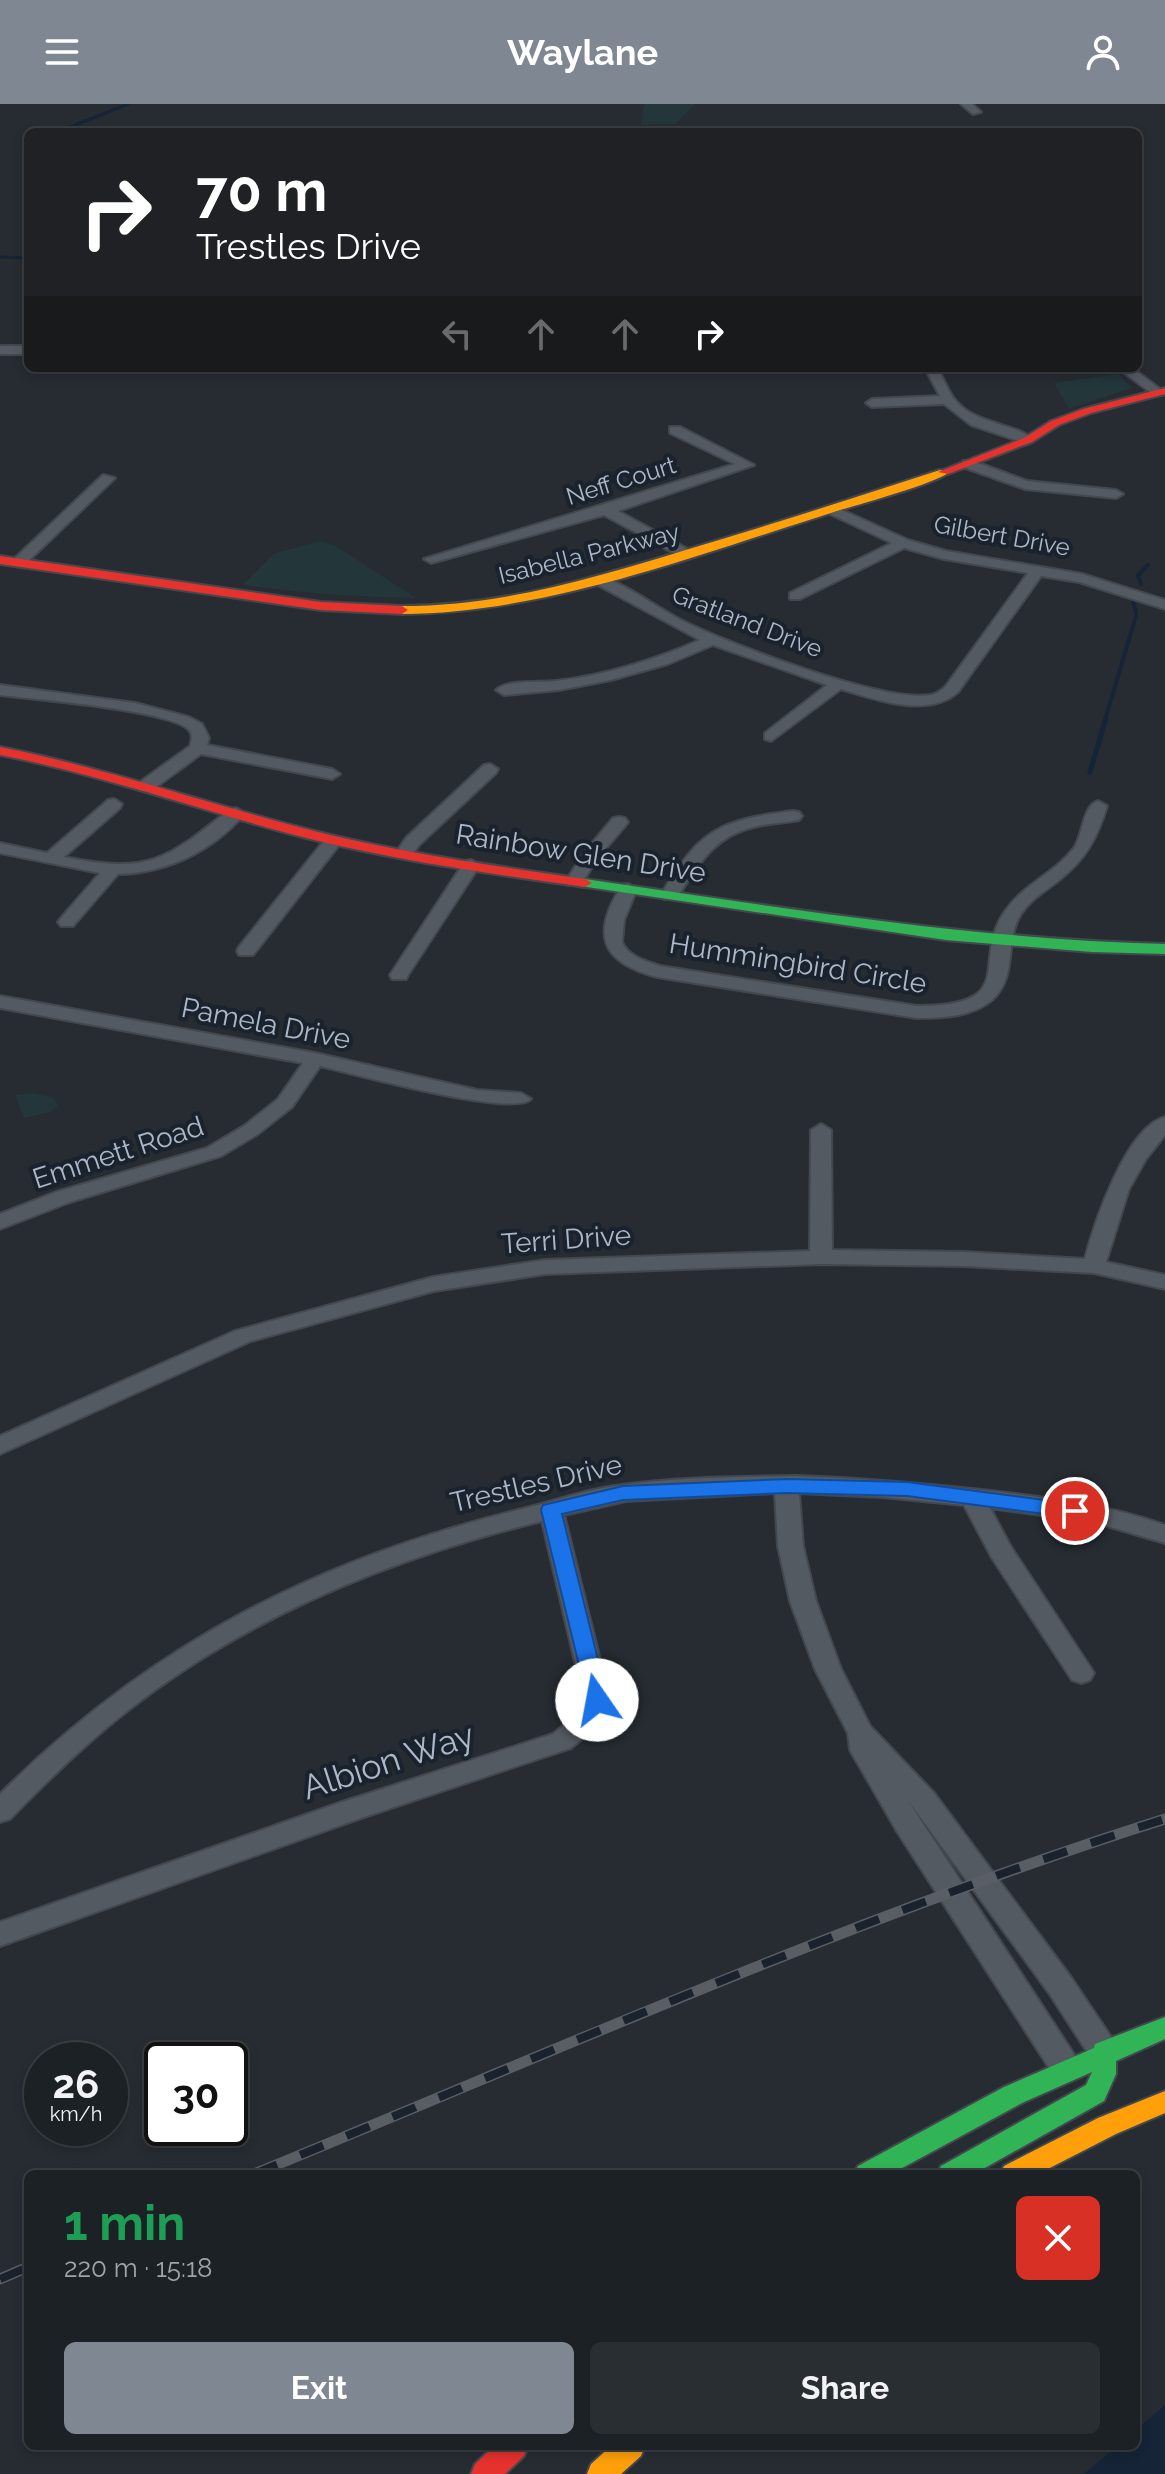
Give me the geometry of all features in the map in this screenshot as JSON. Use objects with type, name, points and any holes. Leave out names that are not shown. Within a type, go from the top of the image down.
[{"type":"street","points":[[966,104],[976,112]]},
{"type":"street","points":[[0,350],[24,350]]},
{"type":"street","points":[[934,372],[947,400],[976,422],[1028,440]]},
{"type":"street","points":[[1131,372],[1162,391]]},
{"type":"street","name":"Isabella Parkway","points":[[9,562],[277,601],[366,610],[462,608],[537,596],[599,580],[833,510],[968,464],[1028,440],[1055,423],[1087,411],[1162,391]]},
{"type":"street","points":[[872,403],[947,400]]},
{"type":"street","name":"Neff Court","points":[[431,559],[606,510],[747,465],[675,430]]},
{"type":"street","points":[[968,464],[1025,485],[1116,494]]},
{"type":"street","points":[[9,562],[108,478]]},
{"type":"street","points":[[606,510],[686,554]]},
{"type":"street","name":"Gilbert Drive","points":[[833,510],[903,543],[944,555],[1113,586],[1165,605]]},
{"type":"street","points":[[795,596],[903,543]]},
{"type":"street","name":"Gratland Drive","points":[[599,580],[658,614],[713,640],[839,683],[919,701],[943,696],[1038,570]]},
{"type":"street","points":[[504,690],[551,688],[614,677],[669,660],[713,640]]},
{"type":"street","points":[[771,736],[839,683]]},
{"type":"street","points":[[0,690],[181,719],[196,727],[201,738],[198,748],[146,786]]},
{"type":"street","points":[[198,748],[332,774]]},
{"type":"street","name":"Rainbow Glen Drive","points":[[0,751],[60,761],[333,841],[404,854],[1002,944],[1075,950],[1165,949]]},
{"type":"street","points":[[404,854],[413,841],[490,769]]},
{"type":"street","points":[[52,858],[114,804]]},
{"type":"street","points":[[1002,944],[1011,915],[1025,898],[1078,854],[1088,838],[1098,806]]},
{"type":"street","points":[[0,848],[113,869],[167,862],[236,813]]},
{"type":"street","points":[[670,895],[688,861],[706,842],[731,826],[793,816]]},
{"type":"street","points":[[575,881],[589,858],[619,822]]},
{"type":"street","points":[[246,951],[333,841]]},
{"type":"street","points":[[399,975],[471,865]]},
{"type":"street","points":[[67,922],[113,869]]},
{"type":"street","name":"Hummingbird Circle","points":[[628,889],[613,920],[610,937],[617,954],[631,964],[657,971],[917,1012],[947,1012],[972,1005],[991,990],[1000,972],[1002,944]]},
{"type":"street","name":"Pamela Drive","points":[[0,1002],[315,1059],[477,1096],[521,1099]]},
{"type":"street","name":"Emmett Road","points":[[0,1222],[63,1197],[214,1152],[251,1130],[285,1103],[315,1059]]},
{"type":"street","points":[[1094,1266],[1106,1216],[1123,1176],[1165,1123]]},
{"type":"street","points":[[821,1130],[821,1257]]},
{"type":"street","name":"Terri Drive","points":[[0,1446],[243,1336],[433,1284],[545,1267],[821,1257],[964,1259],[1094,1266],[1165,1282]]},
{"type":"street","points":[[787,1486],[792,1554],[805,1604],[830,1677],[861,1733],[877,1746],[923,1801],[1080,2013],[1104,2052],[1107,2067],[1104,2081],[1095,2093],[957,2170]]},
{"type":"street","name":"Trestles Drive","points":[[0,1811],[43,1764],[127,1696],[211,1641],[300,1591],[428,1540],[551,1510],[623,1493],[787,1486],[907,1489],[1106,1517],[1137,1523],[1165,1534]]},
{"type":"street","points":[[972,1498],[1001,1552],[1081,1673]]},
{"type":"street","name":"Albion Way","points":[[0,1934],[338,1814],[562,1741],[585,1722],[597,1700],[551,1510]]},
{"type":"street","points":[[861,1733],[863,1750],[908,1825],[1066,2068]]},
{"type":"street","points":[[874,2170],[984,2108],[1066,2068],[1165,2028]]},
{"type":"street","points":[[1021,2170],[1107,2126],[1165,2102]]},
{"type":"street","points":[[485,2474],[510,2450]]},
{"type":"street","points":[[601,2474],[627,2450]]},
{"type":"shaded area","points":[[644,104],[695,104],[676,124],[641,125]]},
{"type":"shaded area","points":[[1118,374],[1132,388],[1069,409],[1054,383]]},
{"type":"shaded area","points":[[321,541],[334,545],[416,598],[329,594],[243,585],[275,553]]},
{"type":"shaded area","points":[[32,1093],[52,1097],[58,1105],[50,1112],[24,1118],[15,1095]]},
{"type":"water","points":[[1165,2405],[1165,2474],[1084,2474],[1112,2450],[1140,2450],[1140,2427]]},
{"type":"waterway","points":[[68,128],[128,104]]},
{"type":"waterway","points":[[0,257],[24,258]]},
{"type":"waterway","points":[[1141,584],[1138,575],[1148,565]]},
{"type":"waterway","points":[[1133,602],[1136,612]]},
{"type":"waterway","points":[[1105,720],[1136,616]]},
{"type":"waterway","points":[[1090,772],[1106,718]]},
{"type":"railway","points":[[264,2170],[819,1942],[1049,1857],[1165,1819]]},
{"type":"railway","points":[[0,2279],[24,2269]]},
{"type":"traffic: fast","points":[[585,883],[946,935],[1092,947],[1165,949]]},
{"type":"traffic: fast","points":[[874,2170],[1013,2095],[1165,2028]]},
{"type":"traffic: fast","points":[[957,2170],[1095,2093],[1104,2074],[1104,2052]]},
{"type":"traffic: slow","points":[[402,610],[472,607],[541,595],[743,537],[944,472]]},
{"type":"traffic: slow","points":[[1021,2170],[1107,2126],[1165,2102]]},
{"type":"traffic: slow","points":[[601,2474],[627,2450]]},
{"type":"traffic: jam","points":[[944,472],[1028,440],[1055,423],[1087,411],[1165,391]]},
{"type":"traffic: jam","points":[[0,560],[321,606],[402,610]]},
{"type":"traffic: jam","points":[[0,751],[111,777],[329,839],[438,861],[585,883]]},
{"type":"traffic: jam","points":[[485,2474],[510,2450]]},
{"type":"route","points":[[597,1700],[551,1510],[623,1493],[787,1486],[907,1489],[1075,1511]]}]
